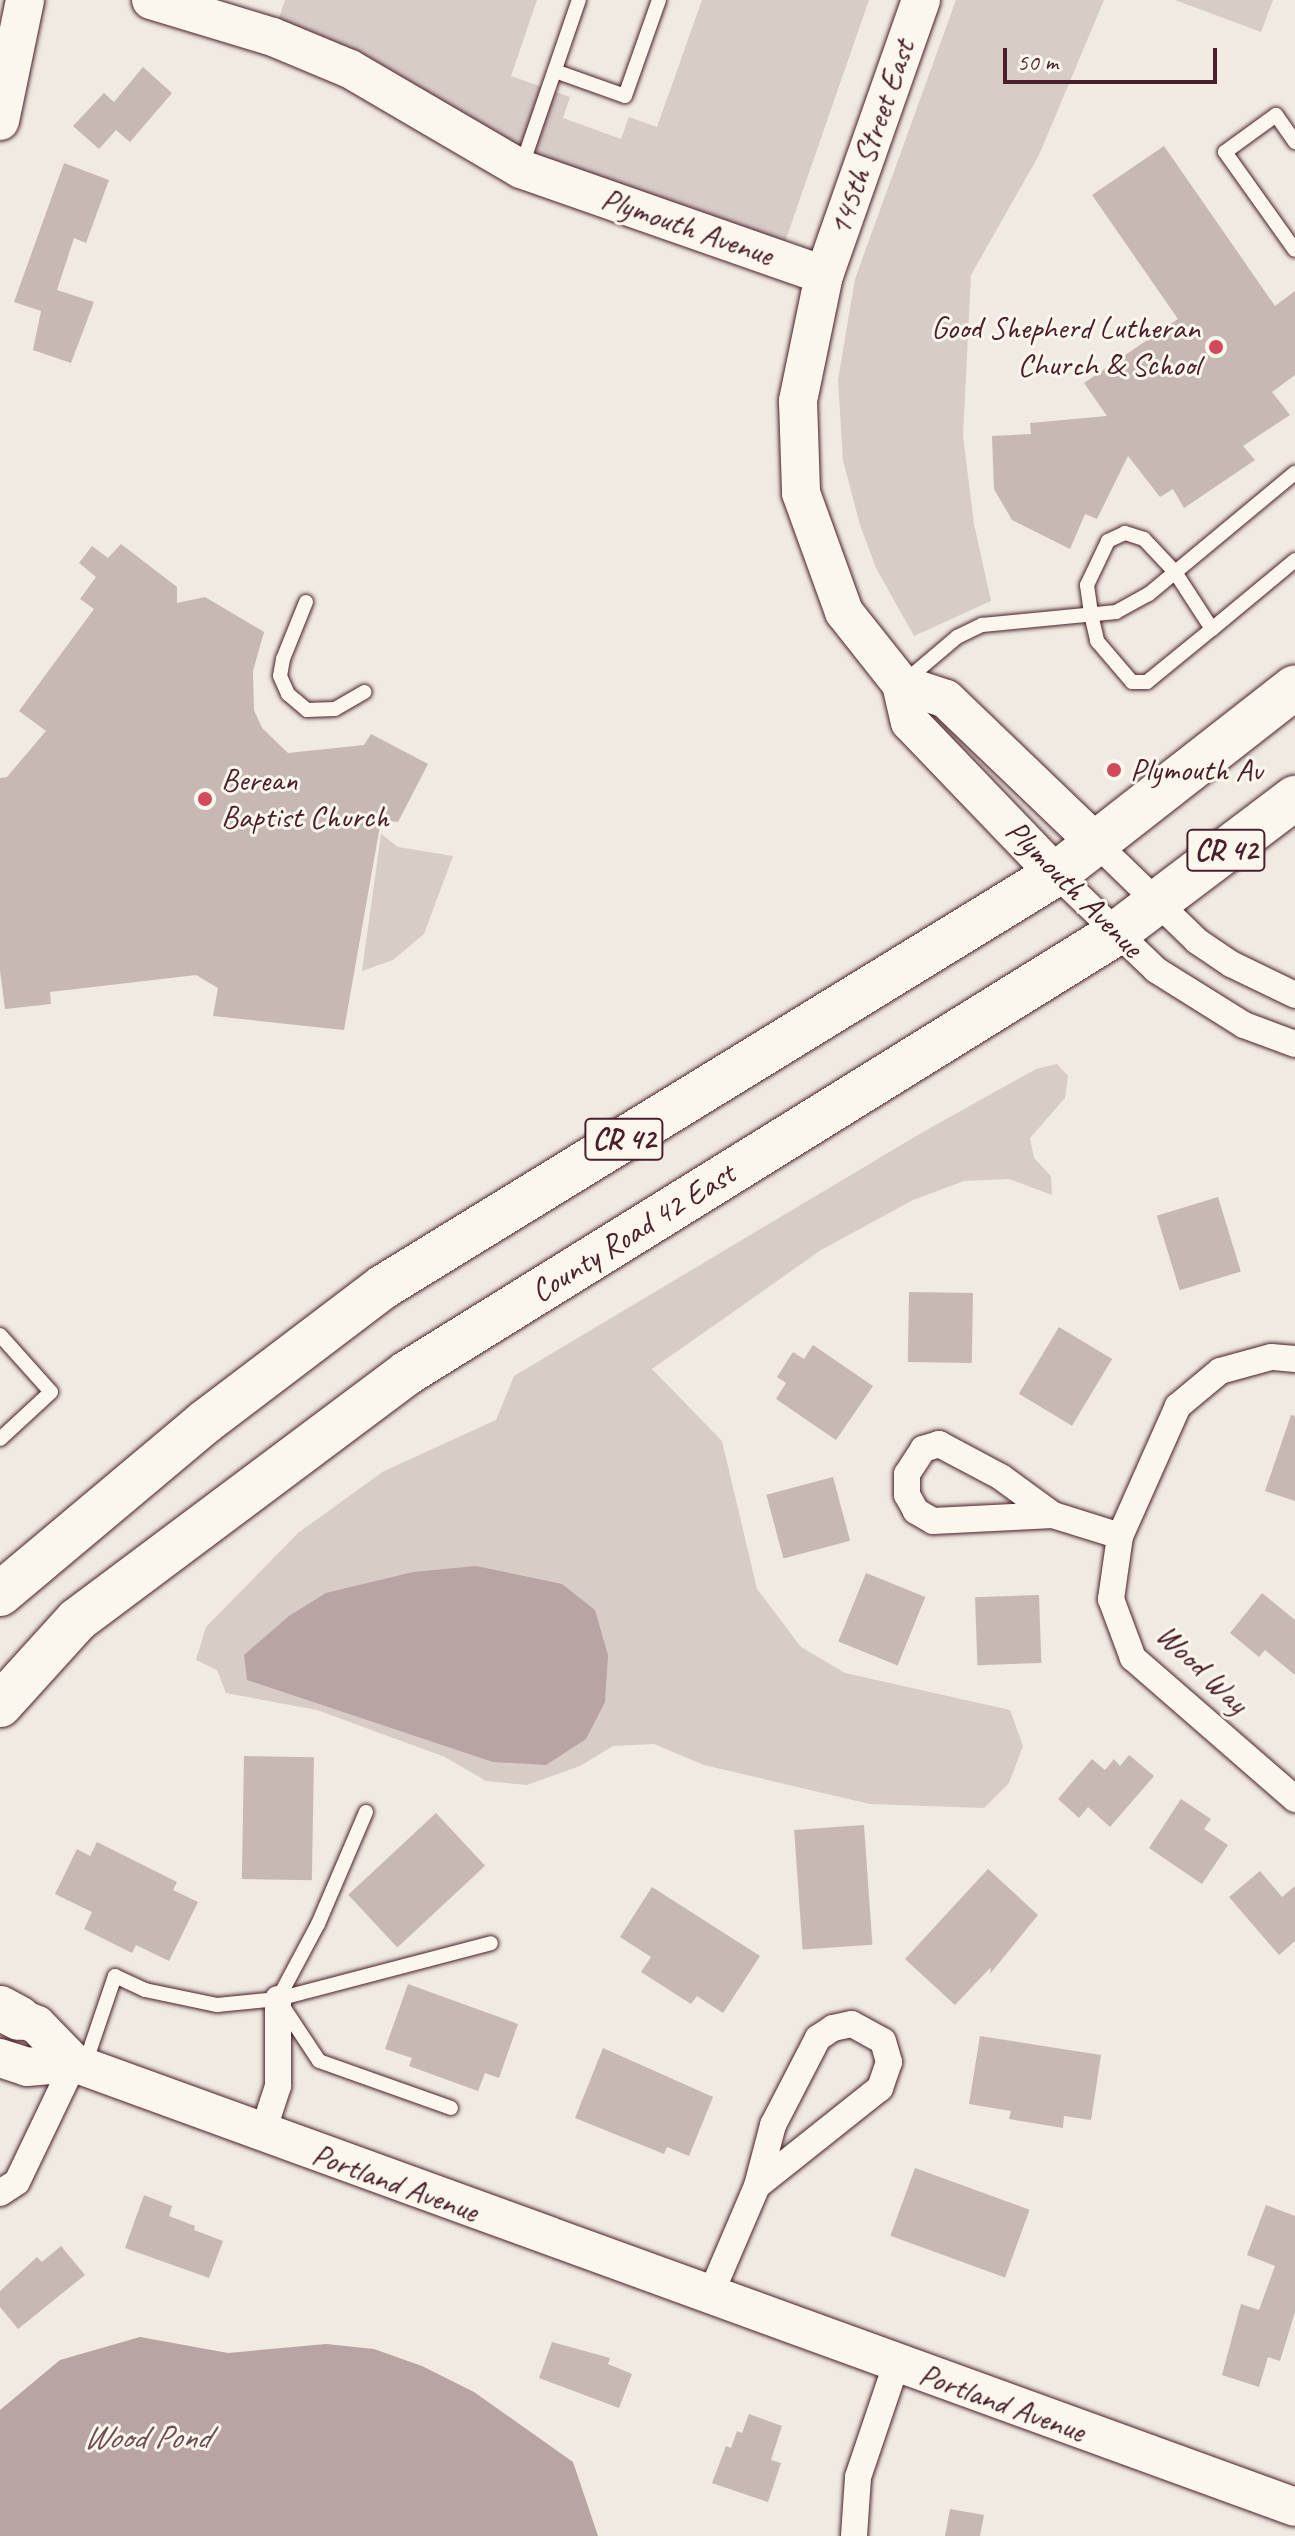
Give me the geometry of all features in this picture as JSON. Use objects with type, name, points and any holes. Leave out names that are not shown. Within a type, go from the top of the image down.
[{"type":"highway","name":"CR 42","points":[[0,1594],[205,1422],[383,1287],[1056,874],[1295,687]]},
{"type":"highway","name":"County Road 42 East","points":[[0,1705],[77,1620],[407,1373],[1115,934],[1295,798]]},
{"type":"street","points":[[0,121],[25,0]]},
{"type":"street","name":"Plymouth Avenue","points":[[151,0],[273,37],[350,69],[521,169],[824,275],[798,401],[801,493],[844,612],[901,684],[910,722],[1115,934],[1205,1003],[1295,1044]]},
{"type":"street","name":"145th Street East","points":[[824,275],[921,0]]},
{"type":"street","name":"Plymouth Avenue","points":[[901,684],[946,699],[1158,903],[1231,964],[1295,995]]},
{"type":"street","name":"Wood Way","points":[[1295,1359],[1271,1357],[1220,1371],[1178,1406],[1120,1536],[1111,1599],[1133,1658],[1295,1799]]},
{"type":"street","points":[[1053,1515],[933,1521],[916,1511],[907,1495],[907,1474],[923,1449],[939,1444],[990,1470],[1053,1515],[1120,1536]]},
{"type":"street","points":[[262,2135],[278,2086],[278,1999]]},
{"type":"street","name":"Portland Avenue","points":[[6,2012],[37,2025],[79,2065],[709,2298],[1295,2507]]},
{"type":"street","points":[[709,2298],[757,2186],[773,2125],[818,2038],[833,2028],[852,2024],[883,2041],[889,2062],[880,2088],[757,2186]]},
{"type":"street","name":"Portland Avenue","points":[[0,2058],[27,2067],[79,2065]]},
{"type":"street","points":[[0,2193],[17,2182],[79,2065]]},
{"type":"street","points":[[854,2536],[858,2477],[896,2365]]},
{"type":"lane","points":[[521,169],[579,0]]},
{"type":"lane","points":[[555,71],[625,96],[659,0]]},
{"type":"lane","points":[[1295,142],[1276,115],[1225,152],[1295,250]]},
{"type":"lane","points":[[901,684],[957,637],[982,625],[1116,612],[1175,572],[1295,473]]},
{"type":"lane","points":[[1212,629],[1175,572],[1144,539],[1125,533],[1108,541],[1087,585],[1091,614],[1097,641],[1132,682],[1147,682],[1212,629],[1295,560]]},
{"type":"lane","points":[[306,602],[283,659],[280,676],[288,694],[307,710],[335,709],[364,692]]},
{"type":"lane","points":[[0,1335],[51,1392],[0,1439]]},
{"type":"lane","points":[[0,1571],[51,1551]]},
{"type":"lane","points":[[278,1999],[318,1924],[366,1812]]},
{"type":"lane","points":[[79,2065],[115,1976],[145,1990],[217,2005],[278,1999],[491,1943]]},
{"type":"lane","points":[[278,1999],[319,2061],[451,2108]]},
{"type":"shaded area","points":[[285,0],[537,0],[511,76],[570,97],[563,118],[621,139],[629,117],[657,127],[702,0],[869,0],[779,259],[607,200],[273,37]]},
{"type":"shaded area","points":[[956,0],[1104,0],[1039,155],[971,275],[963,436],[974,524],[991,601],[914,636],[876,568],[860,525],[843,460],[838,380],[855,279]]},
{"type":"shaded area","points":[[1175,0],[1273,0],[1261,32]]},
{"type":"shaded area","points":[[381,834],[398,847],[453,856],[424,934],[393,960],[362,971]]},
{"type":"shaded area","points":[[1057,1064],[1068,1076],[1065,1098],[1030,1138],[1034,1158],[1051,1176],[1052,1195],[1009,1179],[964,1181],[913,1200],[821,1250],[652,1369],[722,1441],[757,1589],[801,1647],[845,1673],[1010,1710],[1023,1746],[1009,1783],[984,1808],[870,1804],[704,1765],[654,1744],[613,1746],[580,1766],[527,1785],[486,1781],[445,1757],[317,1710],[226,1693],[217,1670],[196,1660],[206,1627],[298,1533],[384,1471],[496,1420],[514,1376],[923,1132],[1036,1069]]},
{"type":"water","points":[[476,1566],[562,1584],[595,1610],[608,1655],[605,1702],[586,1739],[546,1765],[493,1762],[247,1680],[244,1655],[289,1616],[326,1593],[413,1572]]},
{"type":"water","name":"Wood Pond","points":[[140,2337],[228,2353],[326,2344],[374,2349],[422,2366],[474,2392],[573,2462],[598,2536],[0,2536],[0,2410],[60,2360]]},
{"type":"building","points":[[143,67],[172,93],[130,142],[116,130],[99,149],[73,126],[104,93],[114,102]]},
{"type":"building","name":"Good Shepherd Lutheran Church & School","points":[[1164,146],[1275,306],[1295,291],[1295,375],[1272,392],[1290,415],[1243,446],[1255,460],[1184,508],[1173,489],[1160,497],[1128,456],[1097,519],[1085,514],[1070,549],[1012,520],[994,489],[992,436],[1031,434],[1030,423],[1107,416],[1084,383],[1178,319],[1092,195]]},
{"type":"building","points":[[64,163],[109,180],[86,243],[74,238],[57,290],[94,302],[71,363],[33,350],[41,311],[14,302]]},
{"type":"building","name":"Berean Baptist Church","points":[[121,544],[177,587],[177,603],[205,597],[264,632],[253,671],[254,710],[262,728],[288,753],[364,745],[371,734],[428,764],[398,822],[381,820],[344,1030],[213,1016],[218,988],[196,975],[50,992],[51,1004],[5,1009],[0,971],[0,778],[7,777],[46,731],[19,711],[94,609],[80,599],[96,577],[79,563],[92,546],[108,558]]},
{"type":"building","points":[[1218,1197],[1241,1272],[1180,1290],[1157,1216]]},
{"type":"building","points":[[909,1292],[973,1293],[972,1363],[908,1362]]},
{"type":"building","points":[[1059,1327],[1112,1359],[1072,1426],[1019,1394]]},
{"type":"building","points":[[813,1345],[873,1386],[836,1440],[776,1399],[786,1383],[777,1377],[793,1352],[804,1359]]},
{"type":"building","points":[[1291,1415],[1295,1416],[1295,1501],[1265,1491]]},
{"type":"building","points":[[833,1477],[850,1541],[783,1559],[766,1495]]},
{"type":"building","points":[[866,1573],[925,1597],[898,1666],[838,1642]]},
{"type":"building","points":[[1262,1593],[1295,1620],[1295,1675],[1265,1650],[1259,1657],[1230,1633]]},
{"type":"building","points":[[1039,1595],[1041,1663],[977,1665],[975,1597]]},
{"type":"building","points":[[1129,1755],[1154,1776],[1110,1827],[1088,1807],[1079,1818],[1058,1799],[1092,1759],[1105,1770],[1114,1759],[1120,1766]]},
{"type":"building","points":[[244,1756],[314,1757],[312,1880],[242,1879]]},
{"type":"building","points":[[1181,1799],[1211,1819],[1204,1829],[1228,1845],[1202,1884],[1149,1848]]},
{"type":"building","points":[[436,1813],[485,1866],[397,1947],[348,1895]]},
{"type":"building","points":[[864,1825],[872,1945],[803,1950],[794,1830]]},
{"type":"building","points":[[97,1842],[177,1882],[173,1890],[198,1902],[169,1961],[136,1945],[132,1953],[84,1929],[92,1912],[55,1894],[77,1849],[90,1856]]},
{"type":"building","points":[[988,1869],[1038,1915],[990,1974],[991,1967],[955,2005],[905,1959]]},
{"type":"building","points":[[1260,1871],[1282,1897],[1295,1886],[1295,1941],[1279,1955],[1229,1897]]},
{"type":"building","points":[[652,1887],[760,1956],[723,2013],[697,1996],[691,2004],[641,1972],[651,1957],[620,1937]]},
{"type":"building","points":[[408,1984],[518,2024],[499,2078],[485,2073],[478,2091],[409,2066],[412,2058],[385,2049]]},
{"type":"building","points":[[980,2036],[1101,2055],[1091,2120],[1064,2116],[1063,2128],[1009,2119],[1011,2111],[969,2104]]},
{"type":"building","points":[[603,2048],[713,2097],[689,2156],[667,2147],[664,2154],[575,2118]]},
{"type":"building","points":[[915,2168],[1030,2210],[1005,2277],[890,2236]]},
{"type":"building","points":[[144,2195],[172,2206],[169,2216],[223,2241],[209,2278],[125,2248]]},
{"type":"building","points":[[1266,2205],[1295,2216],[1295,2312],[1280,2361],[1268,2357],[1259,2387],[1222,2375],[1241,2304],[1259,2310],[1275,2266],[1247,2255]]},
{"type":"building","points":[[61,2246],[85,2275],[18,2329],[0,2307],[0,2291],[37,2257],[42,2262]]},
{"type":"building","points":[[552,2342],[610,2358],[608,2364],[632,2374],[619,2408],[539,2378]]},
{"type":"building","points":[[749,2414],[782,2426],[771,2460],[781,2463],[768,2502],[712,2483],[726,2446],[731,2448],[737,2431],[742,2433]]},
{"type":"building","points":[[950,2509],[984,2515],[980,2536],[945,2536]]},
{"type":"place","name":"Good Shepherd Lutheran Church & School","points":[[1216,347]]},
{"type":"place","name":"Plymouth Av","points":[[1114,770]]},
{"type":"place","name":"Berean Baptist Church","points":[[205,799]]}]
